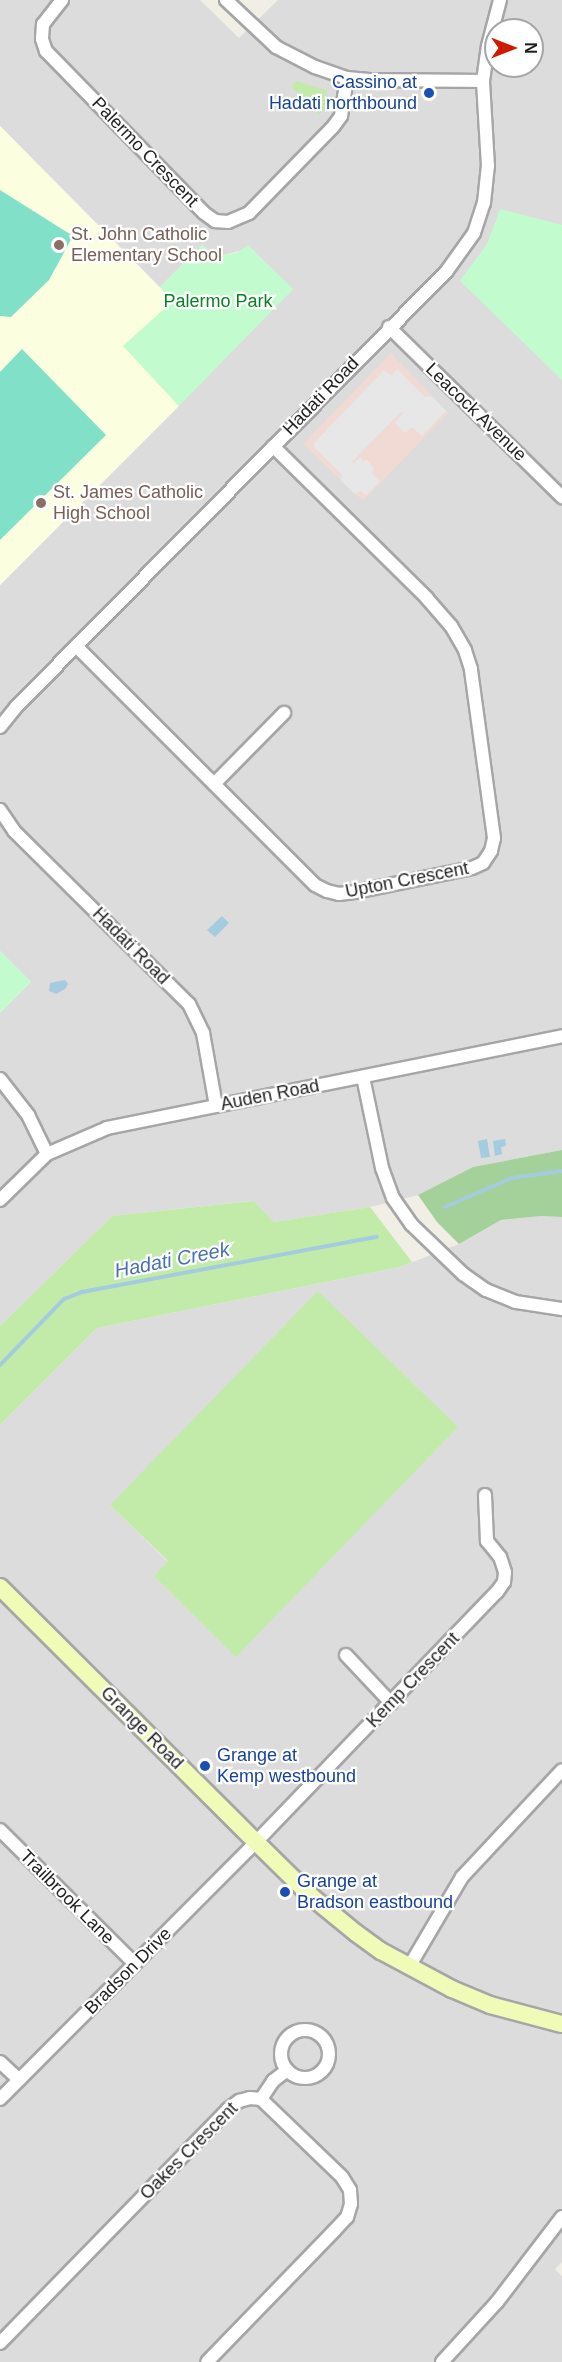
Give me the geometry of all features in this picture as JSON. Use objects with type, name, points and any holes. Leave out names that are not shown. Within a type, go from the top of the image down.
[{"type":"main road","name":"Grange Road","points":[[0,1587],[256,1842],[312,1896],[356,1933],[409,1967],[452,1989],[490,2005],[562,2024]]},
{"type":"street","name":"Palermo Crescent","points":[[62,0],[43,24],[42,39],[46,51],[204,213],[215,221],[228,222],[249,213],[333,127],[343,109],[346,78]]},
{"type":"street","points":[[226,0],[276,47],[315,67],[346,78],[483,81]]},
{"type":"street","name":"Hadati Road","points":[[0,727],[9,714],[389,327],[446,272],[474,233],[484,202],[488,166],[483,81],[488,46],[500,0]]},
{"type":"street","name":"Leacock Avenue","points":[[389,327],[562,496]]},
{"type":"street","name":"Upton Crescent","points":[[76,646],[315,885],[339,894],[472,868],[483,863],[491,851],[494,838],[471,669],[465,650],[451,626],[427,598],[273,446]]},
{"type":"street","points":[[214,784],[284,713]]},
{"type":"street","name":"Hadati Road","points":[[0,810],[14,831],[189,1004],[203,1033],[216,1106]]},
{"type":"street","name":"Auden Road","points":[[0,1200],[47,1154],[107,1128],[562,1036]]},
{"type":"street","points":[[363,1077],[382,1168],[393,1198],[411,1224],[463,1274],[486,1290],[516,1302],[562,1309]]},
{"type":"street","points":[[0,1079],[28,1115],[47,1154]]},
{"type":"street","name":"Kemp Crescent","points":[[256,1842],[497,1592],[504,1582],[505,1572],[500,1557],[486,1541],[485,1495]]},
{"type":"street","points":[[346,1655],[391,1703]]},
{"type":"street","points":[[409,1967],[462,1877],[562,1770]]},
{"type":"street","name":"Trailbrook Lane","points":[[0,1830],[135,1964]]},
{"type":"street","name":"Bradson Drive","points":[[0,2099],[256,1842]]},
{"type":"street","points":[[305,2030],[312,2031],[325,2039],[330,2053],[321,2072],[307,2078],[287,2070],[281,2056],[285,2041],[290,2035],[305,2030]]},
{"type":"street","points":[[0,2062],[19,2080]]},
{"type":"street","points":[[261,2099],[273,2081],[287,2070]]},
{"type":"street","name":"Oakes Crescent","points":[[0,2343],[228,2109],[239,2101],[250,2098],[261,2099],[342,2177],[350,2190],[351,2204],[347,2217],[207,2362]]},
{"type":"street","points":[[442,2362],[497,2302],[562,2217]]},
{"type":"shaded area","points":[[0,0],[200,0],[239,38],[278,0],[562,0],[562,1150],[473,1167],[418,1195],[370,1207],[274,1222],[252,1201],[112,1216],[0,1326],[0,1013],[31,982],[0,951],[0,585],[293,289],[243,250],[223,255],[211,253],[202,245],[160,287],[0,126]]},
{"type":"shaded area","points":[[0,126],[173,301],[124,346],[179,406],[0,585]]},
{"type":"shaded area","points":[[391,353],[448,413],[363,501],[303,444]]},
{"type":"shaded area","points":[[397,369],[425,397],[432,396],[446,411],[422,436],[412,427],[405,433],[395,423],[404,412],[400,413],[352,462],[353,464],[360,457],[364,461],[366,459],[374,468],[372,473],[380,481],[366,495],[360,491],[355,494],[341,481],[342,475],[315,448],[314,443],[384,370],[391,375]]},
{"type":"shaded area","points":[[541,1216],[562,1217],[562,2262],[555,2269],[562,2276],[562,2362],[0,2362],[0,1425],[97,1328],[400,1267],[459,1244],[501,1220]],"holes":[[[458,1427],[154,1576],[168,1562],[110,1505]]]},
{"type":"green space","points":[[297,81],[327,91],[325,109],[319,115],[291,86]]},
{"type":"green space","points":[[0,190],[73,236],[49,280],[11,317],[0,316]]},
{"type":"green space","points":[[500,209],[562,225],[562,380],[460,281],[487,244]]},
{"type":"green space","name":"Palermo Park","points":[[202,245],[211,253],[223,255],[237,253],[248,245],[293,289],[179,406],[123,346],[173,301],[160,287]]},
{"type":"green space","points":[[22,349],[106,435],[0,540],[0,372]]},
{"type":"green space","points":[[0,951],[31,982],[0,1013]]},
{"type":"green space","points":[[562,1150],[562,1217],[541,1216],[501,1220],[459,1244],[437,1222],[418,1195],[473,1167]]},
{"type":"green space","points":[[253,1201],[274,1222],[370,1207],[412,1262],[400,1267],[97,1328],[0,1425],[0,1326],[112,1216]]},
{"type":"green space","points":[[318,1291],[458,1427],[236,1657],[154,1576],[168,1561],[110,1505]]},
{"type":"water","points":[[222,916],[229,923],[215,937],[207,930]]},
{"type":"water","points":[[65,980],[68,984],[65,989],[56,994],[49,991],[50,983]]},
{"type":"water","points":[[487,1139],[490,1157],[481,1158],[478,1141]]},
{"type":"water","points":[[505,1139],[506,1146],[501,1147],[502,1154],[495,1156],[493,1141]]},
{"type":"waterway","name":"Hadati Creek","points":[[445,1207],[512,1178],[562,1171]]},
{"type":"waterway","name":"Hadati Creek","points":[[0,1365],[64,1299],[82,1292],[377,1237]]},
{"type":"place","name":"Cassino at Hadati northbound","points":[[429,93]]},
{"type":"place","name":"St. John Catholic Elementary School","points":[[59,245]]},
{"type":"place","name":"St. James Catholic High School","points":[[41,503]]},
{"type":"place","name":"Grange at Kemp westbound","points":[[205,1766]]},
{"type":"place","name":"Grange at Bradson eastbound","points":[[285,1892]]}]
